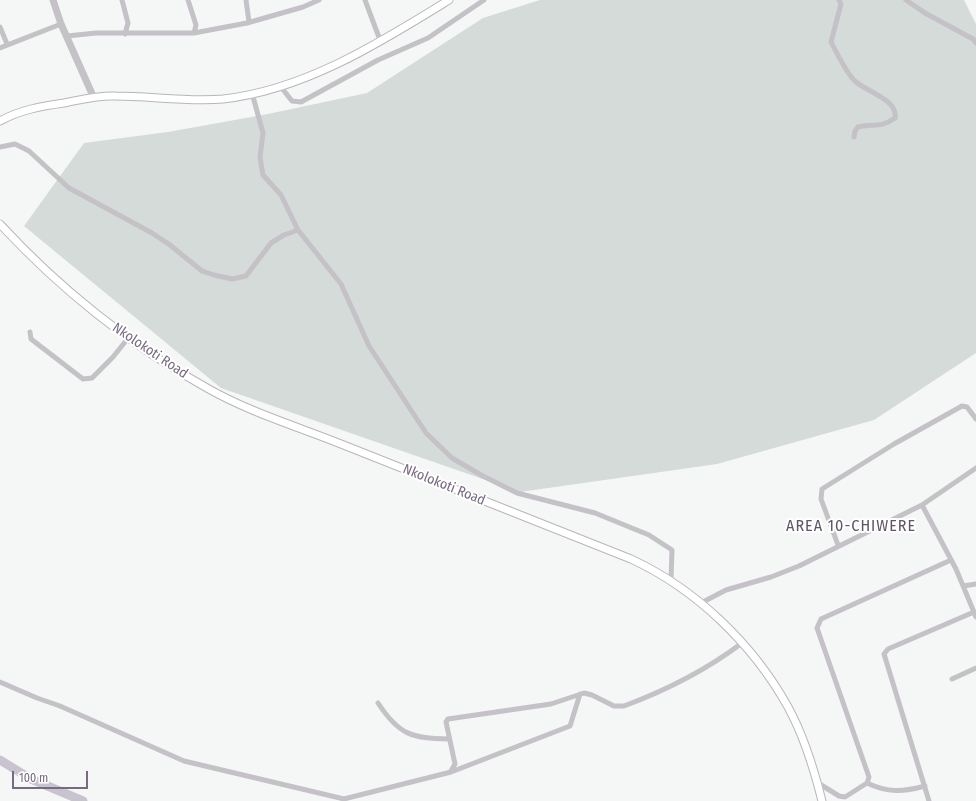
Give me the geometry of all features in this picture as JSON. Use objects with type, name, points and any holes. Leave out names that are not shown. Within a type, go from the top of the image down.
[{"type":"main road","points":[[0,121],[21,111],[93,96],[198,101],[226,98],[281,87],[318,74],[449,0]]},
{"type":"main road","name":"Nkolokoti Road","points":[[0,224],[50,273],[129,337],[170,366],[236,403],[631,559],[671,580],[719,619],[755,658],[788,707],[810,759],[822,801]]},
{"type":"street","points":[[53,0],[61,24],[93,96]]},
{"type":"street","points":[[122,0],[128,23],[125,34]]},
{"type":"street","points":[[188,0],[196,25],[194,34]]},
{"type":"street","points":[[246,0],[249,22]]},
{"type":"street","points":[[67,36],[96,33],[194,34],[249,22],[303,7],[319,0]]},
{"type":"street","points":[[365,0],[380,40]]},
{"type":"street","points":[[281,87],[292,101],[301,102],[378,60],[428,38],[484,0]]},
{"type":"street","points":[[839,0],[841,4],[832,42],[855,82],[893,106],[896,113],[895,118],[878,126],[858,127],[854,131],[854,137]]},
{"type":"street","points":[[906,0],[925,13],[973,39],[976,43]]},
{"type":"street","points":[[0,48],[61,24]]},
{"type":"street","points":[[0,27],[7,44]]},
{"type":"street","points":[[252,93],[263,133],[260,157],[263,175],[281,195],[298,230],[341,284],[369,346],[426,432],[452,458],[517,493],[595,513],[649,535],[672,550],[671,580]]},
{"type":"street","points":[[0,147],[16,144],[29,151],[69,188],[152,233],[202,271],[219,277],[232,279],[246,276],[271,243],[284,235],[298,230]]},
{"type":"street","points":[[30,332],[31,339],[83,379],[92,378],[113,357],[129,337]]},
{"type":"street","points":[[838,545],[821,499],[822,489],[894,444],[962,406],[967,407],[976,419]]},
{"type":"street","points":[[701,603],[726,590],[790,570],[838,545],[922,505],[976,468]]},
{"type":"street","points":[[922,505],[951,560],[975,614],[888,649],[884,654],[929,801]]},
{"type":"street","points":[[818,783],[839,796],[846,797],[867,783],[870,777],[817,628],[818,624],[821,620],[951,560]]},
{"type":"street","points":[[963,586],[976,584]]},
{"type":"street","points":[[451,772],[455,764],[446,722],[448,719],[551,704],[580,694],[588,694],[614,706],[624,706],[699,673],[742,644]]},
{"type":"street","points":[[952,679],[976,668]]},
{"type":"street","points":[[0,682],[60,706],[184,761],[344,799],[451,772],[570,726],[580,694]]},
{"type":"street","points":[[378,703],[390,721],[408,733],[424,738],[449,739]]},
{"type":"street","points":[[867,783],[878,788],[894,792],[907,791],[924,786]]},
{"type":"shaded area","points":[[540,0],[964,0],[976,24],[976,353],[874,420],[717,464],[520,492],[221,388],[24,226],[84,143],[168,132],[268,114],[367,93],[483,18]]},
{"type":"waterway","points":[[0,760],[31,779],[83,801]]},
{"type":"district","name":"AREA 10-CHIWERE","points":[[851,527]]}]
